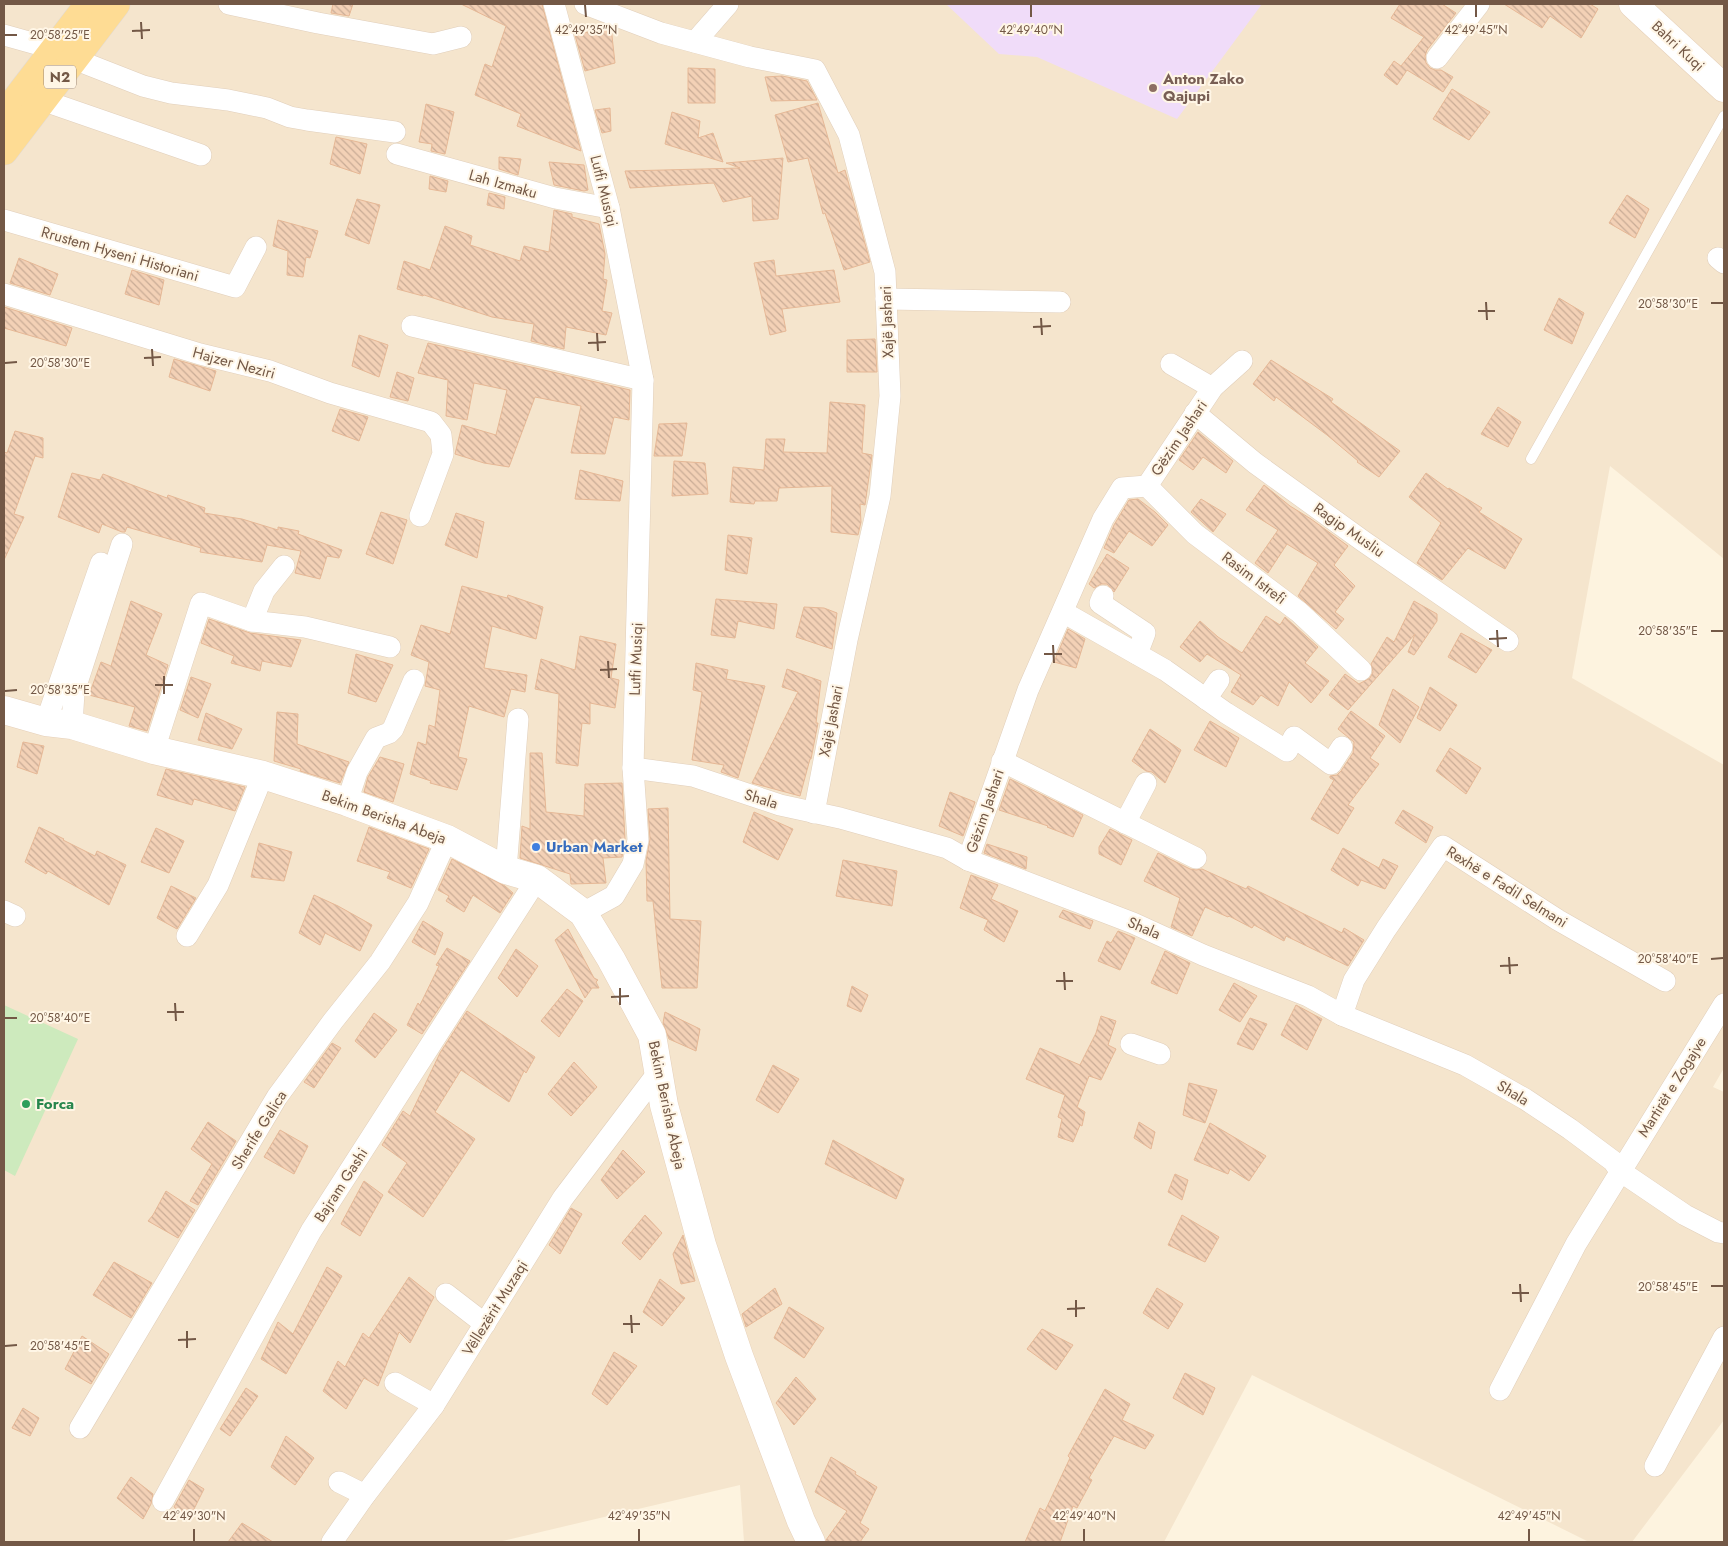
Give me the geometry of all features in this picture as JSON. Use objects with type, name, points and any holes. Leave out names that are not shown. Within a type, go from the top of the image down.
[{"type":"main road","name":"N2","points":[[4,151],[42,100],[89,4]]},
{"type":"main road","name":"N2","points":[[4,115],[116,4]]},
{"type":"street","points":[[229,4],[320,13],[433,44],[461,38]]},
{"type":"street","name":"Lutfi Musiqi","points":[[554,4],[609,208],[643,380],[633,768],[638,840],[633,864],[614,896],[583,913]]},
{"type":"street","points":[[695,42],[728,4]]},
{"type":"street","points":[[1437,58],[1479,4]]},
{"type":"street","name":"Bahri Kuqi","points":[[1633,4],[1724,88]]},
{"type":"street","name":"Xajë Jashari","points":[[590,5],[661,33],[750,57],[815,70],[849,135],[886,272],[890,396],[880,496],[847,640],[814,812]]},
{"type":"street","points":[[4,35],[64,54],[142,86],[171,93],[228,100],[267,108],[290,117],[306,120],[395,132]]},
{"type":"street","points":[[42,100],[201,155]]},
{"type":"street","name":"Lah Izmaku","points":[[398,154],[555,198],[609,208]]},
{"type":"street","name":"Rrustem Hyseni Historiani","points":[[4,220],[236,287],[256,246]]},
{"type":"street","name":"Hajzer Neziri","points":[[4,294],[200,354],[270,371],[330,393],[430,422],[441,435],[443,454],[420,516]]},
{"type":"street","points":[[886,299],[1060,302]]},
{"type":"street","points":[[412,326],[643,380]]},
{"type":"street","name":"Gëzim Jashari","points":[[968,860],[1028,690],[1103,519],[1122,488],[1147,486],[1214,387],[1242,361]]},
{"type":"street","points":[[1171,364],[1214,387]]},
{"type":"street","name":"Ragip Musliu","points":[[1195,413],[1255,463],[1363,541],[1508,641]]},
{"type":"street","name":"Rasim Istrefi","points":[[1147,486],[1195,534],[1299,612],[1360,670]]},
{"type":"street","points":[[59,723],[114,545]]},
{"type":"street","points":[[252,621],[264,591],[284,566]]},
{"type":"street","points":[[1102,596],[1100,603],[1145,634],[1137,654]]},
{"type":"street","points":[[154,750],[201,603],[252,621],[305,627],[390,647]]},
{"type":"street","points":[[1063,612],[1165,670],[1287,751],[1294,737],[1331,764],[1342,747]]},
{"type":"street","points":[[347,802],[356,772],[376,738],[394,729],[414,680]]},
{"type":"street","points":[[1206,699],[1219,680]]},
{"type":"street","name":"Bekim Berisha Abeja","points":[[4,710],[59,723],[154,750],[263,775],[347,802],[447,839],[506,870],[536,879],[583,913],[611,959],[652,1036],[657,1074],[679,1164],[702,1245],[739,1356],[801,1521],[812,1542]]},
{"type":"street","points":[[506,870],[518,719]]},
{"type":"street","name":"Gëzim Jashari","points":[[1002,761],[1196,858]]},
{"type":"street","name":"Shala","points":[[633,768],[693,776],[780,806],[840,818],[947,848],[968,860],[1132,923],[1203,955],[1308,996],[1342,1015],[1465,1065],[1525,1099],[1613,1161],[1620,1171],[1685,1215],[1718,1232],[1724,1233]]},
{"type":"street","points":[[187,936],[218,886],[263,775]]},
{"type":"street","points":[[1125,823],[1146,783]]},
{"type":"street","name":"Sherife Galica","points":[[80,1428],[278,1097],[333,1021],[380,962],[418,903],[447,839]]},
{"type":"street","name":"Rexhë e Fadil Selmani","points":[[1342,1015],[1354,980],[1386,929],[1443,846],[1558,920],[1665,981]]},
{"type":"street","name":"Bajram Gashi","points":[[163,1501],[311,1231],[536,879]]},
{"type":"street","name":"Martirët e Zogajve","points":[[1620,1171],[1724,1004]]},
{"type":"street","points":[[1131,1044],[1160,1054]]},
{"type":"street","name":"Vëllezërit Muzaqi","points":[[332,1542],[365,1495],[434,1405],[563,1198],[657,1074]]},
{"type":"street","points":[[1500,1390],[1576,1244],[1620,1171]]},
{"type":"street","points":[[446,1294],[485,1324]]},
{"type":"street","points":[[1655,1466],[1724,1337]]},
{"type":"street","points":[[395,1383],[434,1405]]},
{"type":"street","points":[[339,1482],[365,1495]]},
{"type":"lane","points":[[1531,459],[1724,116]]},
{"type":"shaded area","points":[[4,4],[1724,4],[1724,559],[1610,466],[1572,678],[1724,765],[1724,1068],[1713,1087],[1724,1092],[1724,1420],[1632,1542],[1589,1542],[1252,1375],[1164,1542],[744,1542],[740,1485],[498,1542],[4,1542]]},
{"type":"shaded area","name":"Anton Zako Qajupi","points":[[946,4],[1262,4],[1177,119],[1037,57],[999,54]]},
{"type":"green space","name":"Forca","points":[[4,1005],[78,1039],[15,1176],[4,1170]]},
{"type":"building","points":[[333,4],[353,4],[349,16],[331,13]]},
{"type":"building","points":[[461,4],[542,4],[581,151],[517,126],[521,114],[475,95],[485,64],[492,67],[506,26]]},
{"type":"building","points":[[1400,4],[1442,4],[1456,13],[1427,50],[1425,56],[1426,63],[1430,68],[1441,70],[1453,77],[1443,92],[1407,70],[1397,85],[1384,75],[1394,61],[1401,66],[1424,37],[1391,18]]},
{"type":"building","points":[[1504,4],[1590,4],[1598,9],[1581,38],[1550,16],[1542,28]]},
{"type":"building","points":[[611,27],[615,63],[585,71],[575,35]]},
{"type":"building","points":[[688,68],[715,69],[715,103],[688,103]]},
{"type":"building","points":[[782,76],[807,81],[817,100],[771,101],[765,77]]},
{"type":"building","points":[[1452,89],[1490,112],[1469,140],[1433,119]]},
{"type":"building","points":[[818,103],[838,173],[845,170],[870,262],[844,270],[825,213],[823,214],[808,158],[788,162],[775,115]]},
{"type":"building","points":[[426,104],[454,112],[445,154],[431,151],[432,144],[419,142]]},
{"type":"building","points":[[610,108],[611,131],[602,133],[595,110]]},
{"type":"building","points":[[672,112],[700,121],[698,138],[713,133],[723,162],[665,144]]},
{"type":"building","points":[[336,137],[367,144],[360,174],[330,164]]},
{"type":"building","points":[[499,157],[521,159],[518,175],[499,169]]},
{"type":"building","points":[[783,158],[778,219],[753,221],[752,196],[723,202],[714,183],[630,188],[625,171],[740,168],[726,163]]},
{"type":"building","points":[[549,162],[584,165],[588,190],[584,191],[554,185]]},
{"type":"building","points":[[430,176],[448,181],[446,192],[429,189]]},
{"type":"building","points":[[489,193],[505,197],[504,209],[487,205]]},
{"type":"building","points":[[1627,195],[1649,209],[1635,238],[1609,223]]},
{"type":"building","points":[[357,199],[380,205],[369,244],[345,235]]},
{"type":"building","points":[[554,210],[572,214],[572,217],[599,224],[605,254],[603,279],[607,280],[602,311],[612,313],[606,335],[566,327],[564,349],[531,341],[534,324],[492,317],[424,295],[397,289],[404,261],[430,270],[445,226],[472,236],[470,245],[520,261],[524,246],[549,252]]},
{"type":"building","points":[[278,220],[318,231],[310,258],[306,257],[303,277],[287,275],[288,251],[273,246]]},
{"type":"building","points":[[19,258],[58,274],[50,295],[10,283]]},
{"type":"building","points":[[774,260],[776,276],[834,270],[840,302],[782,309],[786,331],[770,335],[754,263]]},
{"type":"building","points":[[132,270],[164,280],[159,305],[125,294]]},
{"type":"building","points":[[1559,298],[1584,313],[1572,344],[1544,330]]},
{"type":"building","points":[[4,307],[72,328],[66,346],[4,328]]},
{"type":"building","points":[[359,335],[388,345],[379,377],[352,366]]},
{"type":"building","points":[[875,339],[877,372],[847,372],[847,340]]},
{"type":"building","points":[[428,343],[630,390],[629,420],[614,417],[605,454],[571,453],[581,406],[535,397],[509,467],[484,463],[455,454],[462,425],[496,435],[507,390],[474,383],[467,420],[446,416],[448,380],[418,373]]},
{"type":"building","points":[[174,359],[216,371],[210,391],[169,377]]},
{"type":"building","points":[[1271,360],[1333,399],[1331,402],[1400,451],[1379,477],[1357,462],[1327,435],[1276,397],[1274,401],[1253,384]]},
{"type":"building","points":[[397,372],[414,378],[408,401],[390,397]]},
{"type":"building","points":[[830,402],[865,405],[862,453],[872,455],[865,505],[860,504],[861,522],[858,535],[831,532],[832,486],[779,488],[777,501],[755,501],[754,504],[730,502],[733,467],[764,470],[766,439],[785,439],[783,452],[827,453]]},
{"type":"building","points":[[1498,407],[1521,422],[1508,447],[1481,434]]},
{"type":"building","points":[[340,409],[368,417],[359,441],[332,431]]},
{"type":"building","points":[[687,423],[682,456],[654,456],[659,424]]},
{"type":"building","points":[[15,431],[43,438],[43,458],[35,456],[14,514],[24,517],[4,560],[4,452],[7,453]]},
{"type":"building","points":[[1198,432],[1233,461],[1226,473],[1203,457],[1193,470],[1179,460]]},
{"type":"building","points":[[674,461],[705,463],[708,494],[672,496]]},
{"type":"building","points":[[580,470],[623,481],[620,501],[575,499]]},
{"type":"building","points":[[72,473],[100,480],[103,474],[167,498],[168,495],[205,508],[204,513],[242,519],[278,530],[278,527],[299,531],[298,534],[342,550],[339,558],[327,556],[320,579],[295,573],[301,551],[267,545],[262,562],[200,552],[201,548],[127,527],[125,532],[122,532],[102,524],[99,533],[58,517]]},
{"type":"building","points":[[1426,473],[1448,489],[1482,508],[1479,512],[1522,539],[1505,569],[1468,548],[1442,580],[1417,563],[1441,523],[1409,497]]},
{"type":"building","points":[[1264,485],[1290,506],[1348,546],[1334,565],[1355,586],[1335,612],[1344,619],[1336,629],[1298,596],[1318,563],[1287,544],[1268,573],[1255,563],[1278,530],[1246,510]]},
{"type":"building","points":[[1138,499],[1168,525],[1152,546],[1129,531],[1114,553],[1104,548],[1114,525],[1129,500]]},
{"type":"building","points":[[1201,499],[1226,514],[1213,532],[1191,512]]},
{"type":"building","points":[[381,512],[407,520],[393,564],[366,554]]},
{"type":"building","points":[[456,513],[484,522],[477,558],[445,545]]},
{"type":"building","points":[[728,535],[752,538],[747,574],[725,570]]},
{"type":"building","points":[[1107,554],[1129,568],[1114,592],[1107,584],[1101,584],[1094,588],[1089,584]]},
{"type":"building","points":[[462,586],[507,598],[508,595],[543,607],[536,639],[492,626],[484,668],[527,675],[525,692],[511,689],[504,717],[469,706],[458,757],[467,759],[457,790],[430,783],[431,781],[410,774],[418,742],[426,745],[429,725],[435,727],[440,690],[425,686],[429,662],[411,655],[421,625],[450,634]]},
{"type":"building","points":[[716,599],[777,604],[774,629],[738,621],[735,638],[711,635]]},
{"type":"building","points":[[131,601],[162,614],[146,655],[168,665],[147,731],[129,726],[135,707],[89,695],[101,662],[111,666]]},
{"type":"building","points":[[1414,601],[1437,614],[1437,621],[1414,655],[1408,652],[1415,634],[1348,710],[1329,695],[1345,674],[1359,684],[1370,678],[1373,672],[1371,664],[1387,637],[1394,642]]},
{"type":"building","points":[[804,607],[824,608],[837,613],[832,649],[796,637]]},
{"type":"building","points":[[1266,616],[1280,625],[1285,617],[1318,647],[1305,663],[1329,681],[1311,703],[1289,682],[1278,706],[1261,695],[1253,705],[1231,692],[1241,675],[1207,654],[1200,662],[1180,647],[1200,621],[1218,637],[1242,653]]},
{"type":"building","points":[[209,619],[250,633],[301,640],[291,667],[262,661],[260,671],[231,663],[234,656],[201,643]]},
{"type":"building","points":[[1068,629],[1085,639],[1076,668],[1054,662]]},
{"type":"building","points":[[1461,633],[1492,650],[1476,673],[1448,657]]},
{"type":"building","points":[[580,636],[616,644],[611,678],[619,680],[615,708],[590,703],[590,724],[582,723],[578,766],[556,763],[559,694],[535,689],[541,659],[575,670]]},
{"type":"building","points":[[356,654],[393,665],[376,702],[348,693]]},
{"type":"building","points":[[696,663],[728,670],[726,679],[765,686],[738,778],[721,772],[724,765],[692,760],[702,692],[693,690]]},
{"type":"building","points":[[787,669],[821,681],[816,723],[818,723],[811,759],[800,796],[752,783],[798,692],[782,687]]},
{"type":"building","points":[[191,677],[211,684],[198,718],[180,710]]},
{"type":"building","points":[[1430,687],[1457,705],[1440,731],[1417,718]]},
{"type":"building","points":[[1393,689],[1419,707],[1400,743],[1379,725]]},
{"type":"building","points":[[1351,711],[1385,736],[1370,758],[1379,764],[1348,805],[1354,808],[1338,834],[1311,819],[1334,780],[1330,776],[1337,775],[1341,771],[1353,753],[1354,742],[1338,729]]},
{"type":"building","points":[[277,712],[298,714],[297,744],[349,762],[340,783],[274,761]]},
{"type":"building","points":[[206,713],[242,729],[232,749],[198,740]]},
{"type":"building","points":[[1210,721],[1239,738],[1226,767],[1194,750]]},
{"type":"building","points":[[1150,729],[1181,750],[1165,783],[1152,772],[1146,771],[1132,761]]},
{"type":"building","points":[[23,742],[44,746],[37,774],[17,767]]},
{"type":"building","points":[[1450,748],[1481,768],[1466,794],[1436,771]]},
{"type":"building","points":[[530,753],[542,753],[546,812],[584,816],[585,784],[622,783],[625,839],[622,857],[603,858],[606,883],[571,884],[570,874],[520,858],[522,826],[530,829]]},
{"type":"building","points":[[380,757],[404,764],[393,802],[364,792],[368,777]]},
{"type":"building","points":[[166,769],[245,787],[235,811],[194,799],[192,805],[157,795]]},
{"type":"building","points":[[1010,779],[1083,815],[1073,837],[1048,826],[999,810]]},
{"type":"building","points":[[950,792],[975,802],[963,836],[939,826]]},
{"type":"building","points":[[668,808],[670,919],[701,921],[697,988],[662,988],[653,901],[647,901],[646,861],[650,839],[648,809]]},
{"type":"building","points":[[1403,810],[1433,827],[1426,843],[1395,823]]},
{"type":"building","points":[[754,812],[793,829],[778,860],[743,842]]},
{"type":"building","points":[[39,827],[95,856],[97,851],[126,865],[109,905],[48,871],[46,874],[25,862]]},
{"type":"building","points":[[369,827],[429,849],[411,888],[387,878],[390,872],[357,861]]},
{"type":"building","points":[[156,828],[184,841],[169,873],[141,862]]},
{"type":"building","points":[[1110,829],[1132,840],[1121,865],[1099,854],[1099,847]]},
{"type":"building","points":[[259,843],[292,852],[284,881],[251,877]]},
{"type":"building","points":[[987,844],[1027,857],[1026,869],[984,853]]},
{"type":"building","points":[[1343,848],[1379,868],[1383,859],[1398,866],[1385,889],[1361,880],[1358,886],[1331,870]]},
{"type":"building","points":[[1158,853],[1190,869],[1202,869],[1246,889],[1248,886],[1342,933],[1344,928],[1364,940],[1348,966],[1286,936],[1284,941],[1254,925],[1252,928],[1229,916],[1205,907],[1192,936],[1171,927],[1180,898],[1144,881]]},
{"type":"building","points":[[452,859],[505,886],[513,893],[500,913],[473,895],[464,912],[446,901],[449,896],[438,890]]},
{"type":"building","points":[[843,860],[897,871],[892,906],[836,896]]},
{"type":"building","points":[[971,875],[998,885],[991,899],[1018,911],[1004,942],[984,930],[988,920],[960,908]]},
{"type":"building","points":[[171,886],[196,898],[177,929],[157,918]]},
{"type":"building","points":[[314,895],[372,925],[360,951],[325,933],[320,945],[299,933]]},
{"type":"building","points":[[1063,910],[1093,921],[1090,929],[1059,917]]},
{"type":"building","points":[[423,921],[443,933],[435,955],[412,942]]},
{"type":"building","points":[[568,929],[594,978],[598,980],[596,982],[599,988],[592,988],[585,998],[555,940]]},
{"type":"building","points":[[1118,931],[1135,938],[1120,970],[1098,961],[1107,941],[1111,943]]},
{"type":"building","points":[[447,948],[470,961],[422,1034],[407,1025],[418,1003],[420,1005],[439,966],[436,965]]},
{"type":"building","points":[[516,949],[538,966],[517,997],[498,978]]},
{"type":"building","points":[[1165,951],[1190,963],[1177,994],[1151,983]]},
{"type":"building","points":[[1234,983],[1257,996],[1240,1022],[1219,1010]]},
{"type":"building","points":[[852,986],[868,995],[861,1012],[847,1006]]},
{"type":"building","points":[[567,989],[583,1001],[559,1037],[541,1021]]},
{"type":"building","points":[[1296,1005],[1322,1019],[1307,1050],[1281,1035]]},
{"type":"building","points":[[467,1011],[535,1057],[526,1073],[524,1071],[509,1102],[461,1070],[435,1112],[475,1139],[423,1217],[388,1192],[407,1163],[382,1145],[403,1111],[410,1116],[440,1053]]},
{"type":"building","points":[[665,1012],[700,1029],[696,1051],[669,1039],[663,1023]]},
{"type":"building","points":[[374,1013],[397,1030],[375,1058],[355,1041]]},
{"type":"building","points":[[1101,1016],[1116,1021],[1108,1045],[1116,1049],[1101,1080],[1089,1076],[1077,1107],[1085,1112],[1082,1126],[1080,1125],[1073,1142],[1058,1137],[1062,1119],[1058,1117],[1065,1095],[1026,1079],[1040,1048],[1080,1065],[1096,1033]]},
{"type":"building","points":[[1250,1018],[1267,1024],[1253,1050],[1237,1044]]},
{"type":"building","points":[[332,1043],[341,1048],[314,1088],[304,1082]]},
{"type":"building","points":[[574,1062],[597,1087],[571,1116],[548,1094]]},
{"type":"building","points":[[773,1065],[799,1079],[778,1113],[756,1100]]},
{"type":"building","points":[[1189,1083],[1217,1090],[1205,1123],[1183,1115]]},
{"type":"building","points":[[208,1122],[236,1141],[198,1205],[190,1201],[212,1164],[191,1149]]},
{"type":"building","points":[[1139,1122],[1155,1132],[1151,1149],[1134,1138]]},
{"type":"building","points":[[1210,1123],[1266,1156],[1249,1181],[1230,1169],[1228,1174],[1194,1160]]},
{"type":"building","points":[[280,1130],[308,1146],[294,1174],[264,1157]]},
{"type":"building","points":[[833,1140],[904,1179],[896,1199],[825,1164]]},
{"type":"building","points":[[623,1150],[645,1172],[617,1199],[601,1180]]},
{"type":"building","points":[[1175,1174],[1188,1180],[1182,1200],[1168,1192]]},
{"type":"building","points":[[364,1181],[383,1195],[360,1236],[341,1224]]},
{"type":"building","points":[[166,1191],[195,1210],[178,1238],[148,1221]]},
{"type":"building","points":[[571,1208],[582,1214],[560,1254],[549,1245]]},
{"type":"building","points":[[645,1215],[662,1233],[640,1260],[622,1243]]},
{"type":"building","points":[[1182,1215],[1219,1237],[1205,1262],[1168,1245]]},
{"type":"building","points":[[683,1235],[695,1281],[681,1284],[673,1254]]},
{"type":"building","points":[[114,1262],[152,1283],[131,1318],[93,1295]]},
{"type":"building","points":[[327,1267],[342,1276],[286,1374],[261,1359],[278,1322],[293,1334]]},
{"type":"building","points":[[409,1277],[434,1297],[410,1343],[399,1332],[378,1386],[364,1378],[346,1409],[323,1391],[338,1361],[345,1367],[363,1333],[369,1338]]},
{"type":"building","points":[[660,1279],[685,1298],[662,1326],[643,1312]]},
{"type":"building","points":[[775,1288],[782,1304],[746,1327],[742,1314]]},
{"type":"building","points":[[1157,1288],[1183,1304],[1168,1329],[1143,1313]]},
{"type":"building","points":[[789,1307],[824,1328],[804,1358],[774,1338]]},
{"type":"building","points":[[1042,1329],[1073,1345],[1056,1370],[1027,1349]]},
{"type":"building","points":[[82,1336],[109,1354],[91,1384],[65,1369]]},
{"type":"building","points":[[614,1352],[637,1366],[607,1405],[592,1394]]},
{"type":"building","points":[[1185,1373],[1215,1388],[1203,1415],[1173,1398]]},
{"type":"building","points":[[796,1377],[816,1399],[794,1425],[776,1403]]},
{"type":"building","points":[[246,1388],[258,1396],[230,1436],[220,1429]]},
{"type":"building","points":[[1105,1389],[1130,1404],[1122,1420],[1154,1435],[1145,1449],[1114,1436],[1089,1478],[1092,1480],[1077,1508],[1073,1506],[1060,1542],[1025,1542],[1040,1508],[1045,1511],[1070,1458],[1068,1456]]},
{"type":"building","points":[[23,1408],[39,1418],[30,1436],[12,1428]]},
{"type":"building","points":[[286,1436],[314,1458],[295,1485],[271,1467]]},
{"type":"building","points":[[831,1457],[877,1487],[860,1523],[869,1529],[860,1542],[826,1542],[847,1511],[815,1492]]},
{"type":"building","points":[[131,1477],[153,1494],[151,1504],[143,1519],[117,1498]]},
{"type":"building","points":[[189,1480],[204,1489],[189,1519],[174,1507]]},
{"type":"building","points":[[242,1523],[273,1542],[228,1542]]},
{"type":"place","name":"Anton Zako Qajupi","points":[[1153,88]]},
{"type":"place","name":"Urban Market","points":[[536,847]]},
{"type":"place","name":"Forca","points":[[26,1104]]}]
